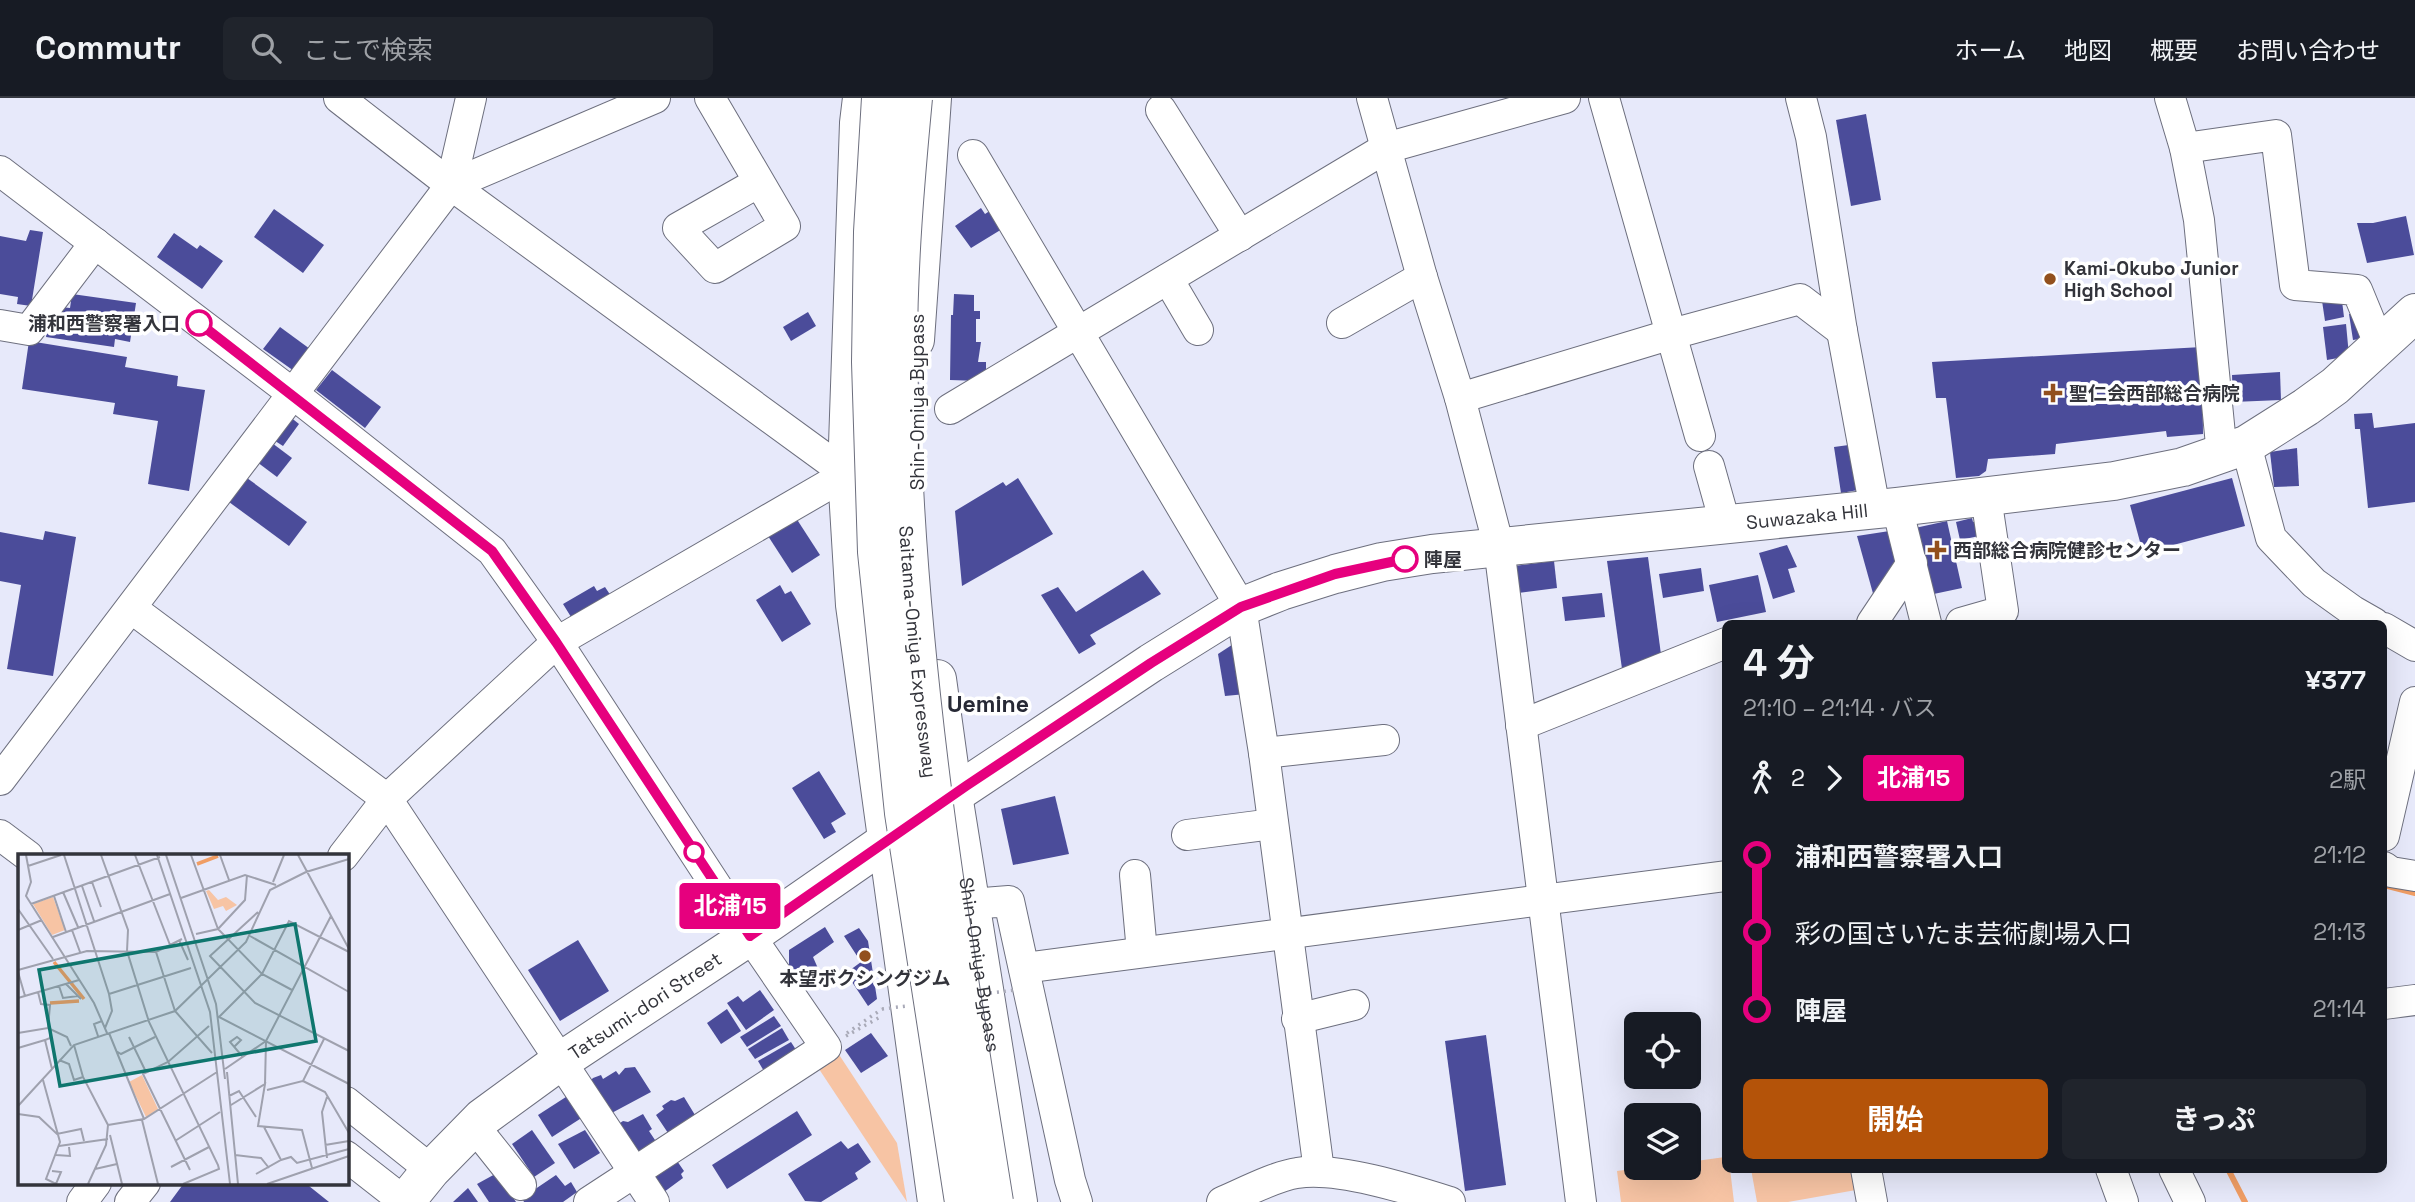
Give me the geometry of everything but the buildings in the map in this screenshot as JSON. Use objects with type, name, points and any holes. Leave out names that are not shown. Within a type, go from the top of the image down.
[{"type":"main road","name":"Saitama-Omiya Expressway","points":[[913,98],[901,228],[898,351],[906,546],[917,675],[933,801],[994,1202]]},
{"type":"main road","name":"Shin-Omiya Bypass","points":[[932,98],[915,337],[917,539],[953,795],[1018,1202]]},
{"type":"main road","name":"Saitama-Omiya Expressway","points":[[865,104],[873,232],[872,336],[877,552],[904,813],[964,1202]]},
{"type":"main road","points":[[865,104],[847,474],[855,605],[937,1202]]},
{"type":"main road","name":"Suwazaka Hill","points":[[1499,547],[1986,497],[2114,481],[2183,467],[2234,450],[2335,386],[2415,313]]},
{"type":"main road","name":"Tatsumi-dori Street","points":[[405,1202],[431,1170],[474,1126],[512,1096],[953,795],[1151,663],[1241,607],[1335,574],[1382,562],[1499,547]]},
{"type":"street","points":[[339,98],[451,186],[847,474],[556,642],[387,799],[346,854]]},
{"type":"street","points":[[0,780],[451,186],[471,98]]},
{"type":"street","points":[[451,186],[655,98]]},
{"type":"street","points":[[709,98],[759,182]]},
{"type":"street","points":[[1372,98],[1422,277],[1460,398],[1499,547],[1581,1202]]},
{"type":"street","points":[[950,409],[1386,148],[1565,98]]},
{"type":"street","points":[[1604,98],[1700,436]]},
{"type":"street","points":[[1801,98],[1811,137],[1842,331],[1886,508],[1912,563],[1925,620]]},
{"type":"street","points":[[2171,98],[2185,148],[2199,219],[2234,450],[2270,538],[2314,583],[2369,620]]},
{"type":"street","points":[[1161,110],[1240,236]]},
{"type":"street","points":[[2185,148],[2276,135],[2295,285],[2357,290],[2381,346]]},
{"type":"street","points":[[973,155],[1241,607],[1264,753],[1319,1171]]},
{"type":"street","points":[[0,171],[292,393],[492,551],[556,642],[750,936],[838,1039],[589,1202]]},
{"type":"street","points":[[0,325],[29,330],[94,243]]},
{"type":"street","points":[[1342,323],[1422,277]]},
{"type":"street","points":[[1168,278],[1198,330]]},
{"type":"street","points":[[1460,398],[1672,334],[1800,299],[1842,331]]},
{"type":"street","points":[[1709,466],[1725,523]]},
{"type":"street","points":[[1972,620],[2003,611],[1986,497]]},
{"type":"street","points":[[1874,620],[1912,563]]},
{"type":"street","points":[[131,608],[387,799],[654,1202]]},
{"type":"street","points":[[2387,629],[2415,643]]},
{"type":"street","points":[[1521,725],[1722,645]]},
{"type":"street","points":[[2387,823],[2415,702]]},
{"type":"street","points":[[1264,753],[1384,740]]},
{"type":"street","points":[[1187,835],[1273,824]]},
{"type":"street","points":[[0,835],[24,854]]},
{"type":"street","points":[[2387,869],[2415,876]]},
{"type":"street","points":[[1135,875],[1142,953]]},
{"type":"street","points":[[1024,968],[1722,877]]},
{"type":"street","points":[[971,904],[1009,901],[1077,1202]]},
{"type":"street","points":[[2387,1004],[2415,1000]]},
{"type":"street","points":[[1297,1019],[1354,1006]]},
{"type":"street","points":[[348,1104],[431,1170]]},
{"type":"street","points":[[474,1126],[521,1185]]},
{"type":"street","points":[[348,1158],[405,1202]]},
{"type":"street","points":[[1222,1202],[1296,1173],[1319,1171],[1402,1187],[1450,1202]]},
{"type":"street","points":[[1867,1173],[1871,1202]]},
{"type":"street","points":[[2112,1173],[2123,1202]]},
{"type":"street","points":[[2176,1173],[2190,1202]]},
{"type":"street","points":[[82,1202],[95,1184]]},
{"type":"street","points":[[130,1202],[144,1184]]},
{"type":"path","points":[[838,1039],[882,1009]]},
{"type":"path","points":[[838,1039],[890,1014]]},
{"type":"shaded area","points":[[836,1050],[897,1143],[907,1202],[815,1063]]},
{"type":"shaded area","points":[[1722,1157],[1722,1173],[1730,1173],[1734,1202],[1621,1202],[1617,1171],[1624,1170],[1624,1180],[1701,1180],[1701,1160]]},
{"type":"shaded area","points":[[1752,1173],[1854,1173],[1856,1190],[1788,1202],[1757,1202]]},
{"type":"waterway","points":[[2387,886],[2415,893]]},
{"type":"waterway","points":[[2230,1173],[2245,1202]]},
{"type":"bus line","name":"北浦15","points":[[199,323],[492,551],[556,642],[750,936],[966,786],[1151,663],[1241,607],[1335,574],[1405,559]]},
{"type":"place","name":"Kami-Okubo Junior High School","points":[[2050,279]]},
{"type":"place","name":"浦和西警察署入口","points":[[199,323]]},
{"type":"place","name":"聖仁会西部総合病院","points":[[2053,393]]},
{"type":"place","name":"西部総合病院健診センター","points":[[1937,550]]},
{"type":"place","name":"陣屋","points":[[1405,559]]},
{"type":"place","name":"本望ボクシングジム","points":[[865,956]]},
{"type":"district","name":"Uemine","points":[[988,704]]}]
